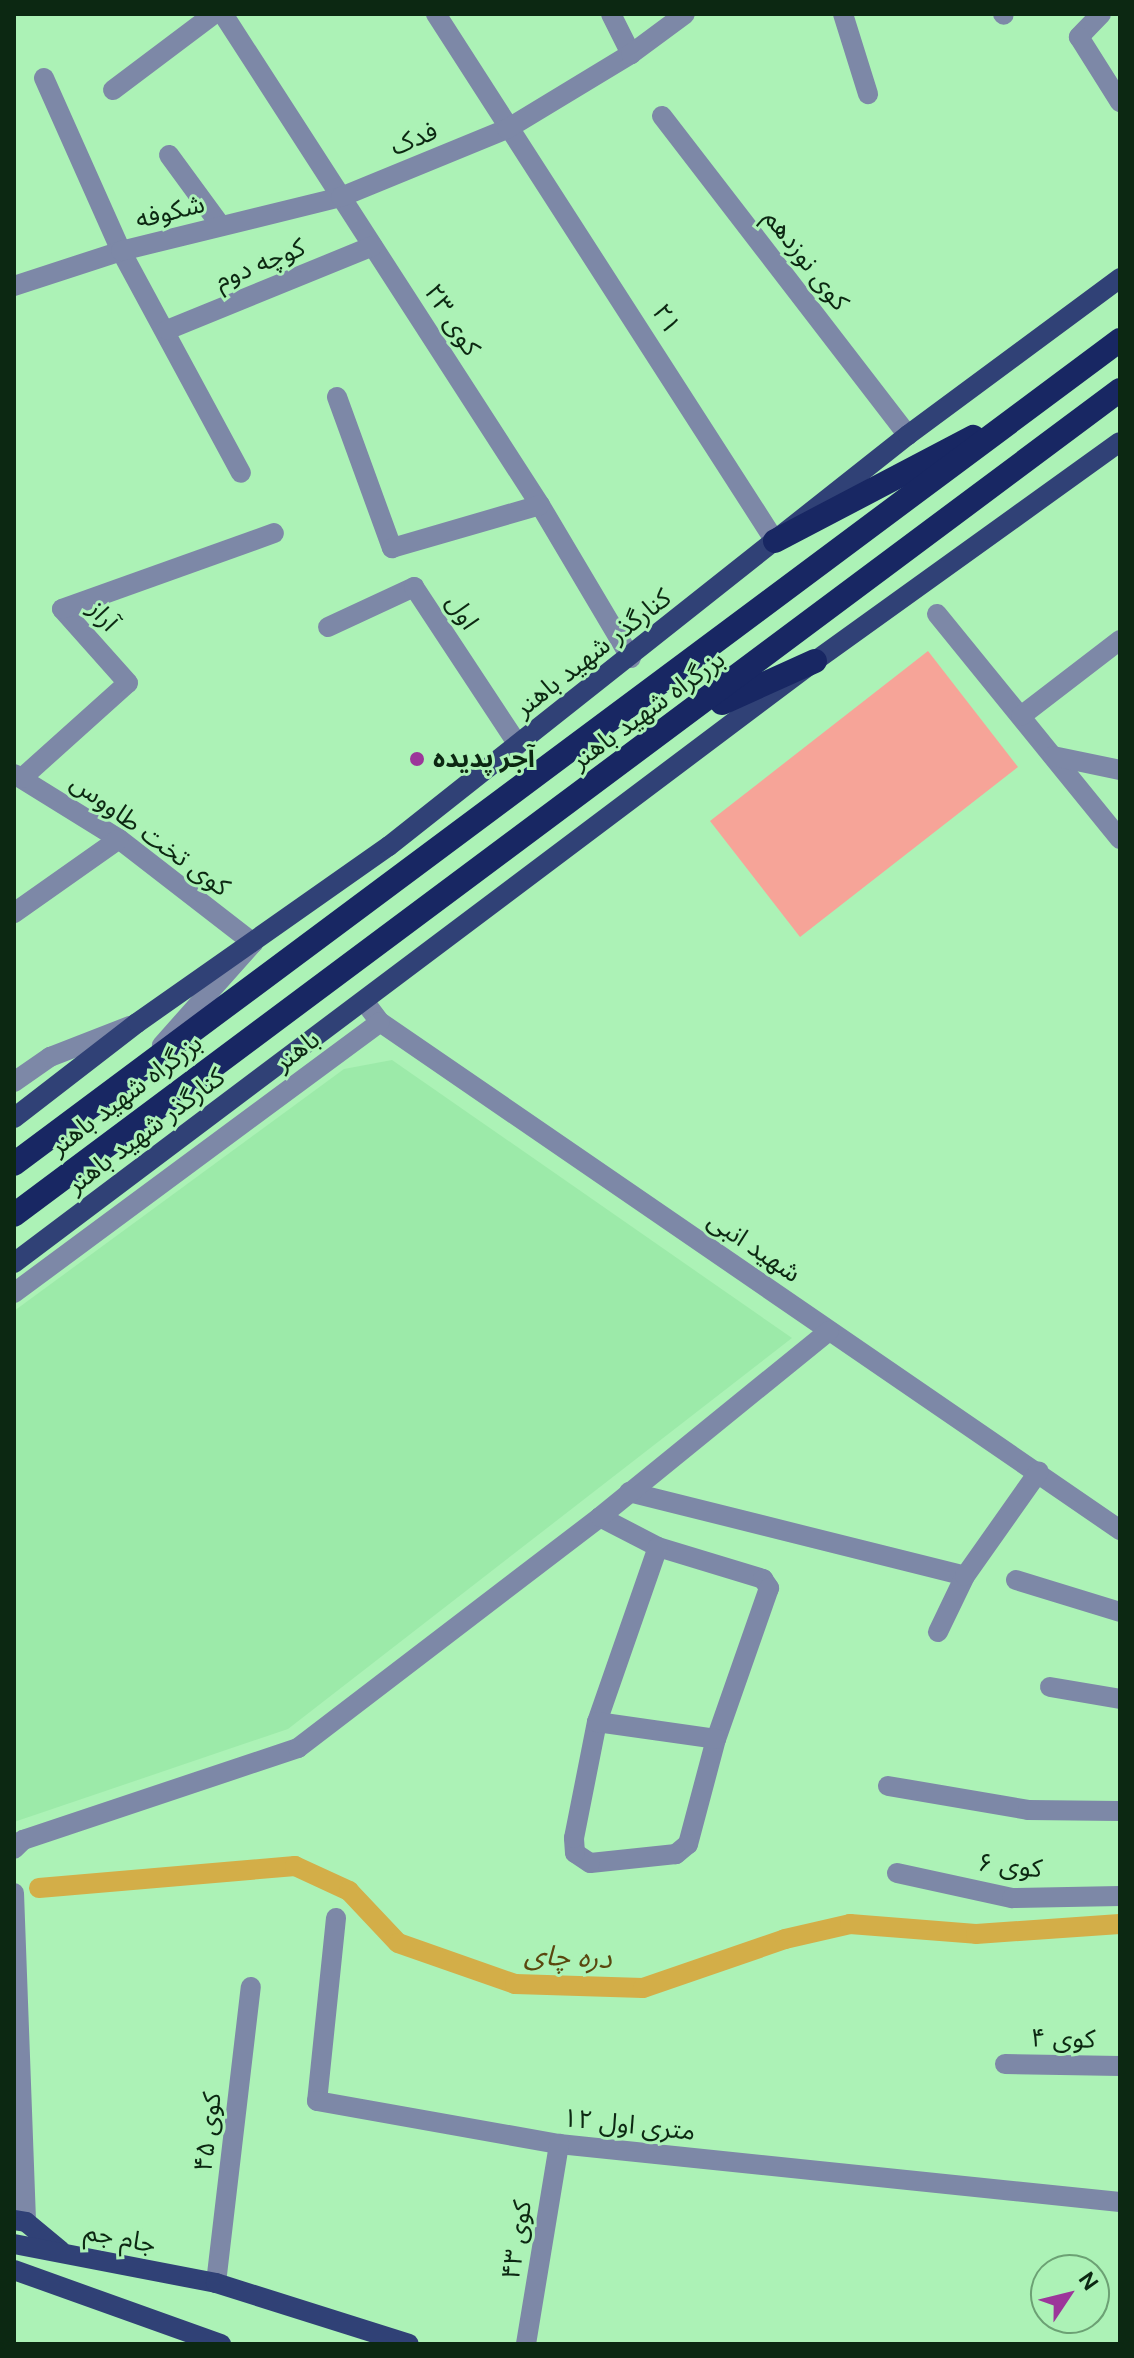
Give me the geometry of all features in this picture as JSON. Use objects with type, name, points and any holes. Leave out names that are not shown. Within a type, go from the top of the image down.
[{"type":"highway","name":"بزرگراه شهید باهنر","points":[[14,1164],[1118,347]]},
{"type":"highway","name":"بزرگراه شهید باهنر","points":[[14,1215],[342,967],[684,720],[1120,390]]},
{"type":"highway","points":[[775,541],[1043,400]]},
{"type":"highway","points":[[684,720],[815,661]]},
{"type":"main road","name":"کنارگذر شهید باهنر","points":[[14,1118],[137,1023],[253,943],[518,745],[908,435],[1120,278]]},
{"type":"main road","name":"کنارگذر شهید باهنر","points":[[14,1263],[815,661],[1120,442]]},
{"type":"main road","points":[[20,2221],[64,2254]]},
{"type":"main road","name":"جام جم","points":[[14,2244],[216,2283],[409,2344]]},
{"type":"main road","points":[[14,2270],[42,2277],[221,2344]]},
{"type":"main road","points":[[14,2284],[42,2277]]},
{"type":"street","points":[[113,90],[214,14]]},
{"type":"street","name":"کوی ۲۳","points":[[223,14],[540,505],[631,658]]},
{"type":"street","name":"۲۱","points":[[436,14],[507,129],[646,336],[775,541]]},
{"type":"street","points":[[611,14],[631,54]]},
{"type":"street","name":"فدک","points":[[341,197],[507,129],[631,54],[685,14]]},
{"type":"street","points":[[843,14],[868,94]]},
{"type":"street","points":[[1101,14],[1079,37],[1120,102]]},
{"type":"street","points":[[44,78],[121,251],[167,330],[241,473]]},
{"type":"street","name":"کوی نوزدهم","points":[[662,116],[908,435]]},
{"type":"street","points":[[169,155],[221,226]]},
{"type":"street","name":"شکوفه","points":[[14,284],[121,251],[341,197]]},
{"type":"street","name":"کوچه دوم","points":[[167,330],[373,246]]},
{"type":"street","points":[[337,397],[392,548],[540,505]]},
{"type":"street","name":"آراز","points":[[18,776],[128,683],[62,609],[274,533]]},
{"type":"street","name":"اول","points":[[328,627],[414,587],[518,745]]},
{"type":"street","points":[[937,614],[1120,839]]},
{"type":"street","points":[[1021,716],[1120,640]]},
{"type":"street","points":[[1053,756],[1120,770]]},
{"type":"street","name":"کوی تخت طاووس","points":[[18,776],[119,839],[253,943]]},
{"type":"street","points":[[14,913],[119,839]]},
{"type":"street","points":[[147,1063],[253,943]]},
{"type":"street","name":"شهید انبی","points":[[364,1001],[380,1022],[829,1331],[1039,1471],[1120,1530]]},
{"type":"street","name":"باهنر","points":[[14,1293],[380,1022]]},
{"type":"street","points":[[14,1082],[50,1057],[137,1023]]},
{"type":"street","points":[[14,1849],[23,1840],[298,1748],[600,1517],[829,1331]]},
{"type":"street","points":[[938,1632],[965,1576],[1039,1471]]},
{"type":"street","points":[[629,1492],[965,1576]]},
{"type":"street","points":[[600,1517],[658,1547],[763,1579],[769,1588],[716,1739],[682,1850],[590,1863],[575,1853],[574,1838],[597,1722],[658,1547]]},
{"type":"street","points":[[1016,1580],[1120,1612]]},
{"type":"street","points":[[1050,1687],[1120,1699]]},
{"type":"street","points":[[597,1722],[716,1739]]},
{"type":"street","points":[[888,1786],[1028,1810],[1120,1811]]},
{"type":"street","name":"کوی ۶","points":[[897,1873],[1012,1898],[1120,1896]]},
{"type":"street","points":[[14,1893],[20,2221]]},
{"type":"street","name":"۱۲ متری اول","points":[[336,1918],[317,2101],[559,2144],[1120,2202]]},
{"type":"street","name":"کوی ۴۵","points":[[216,2283],[251,1987]]},
{"type":"street","name":"کوی ۴","points":[[1005,2064],[1120,2066]]},
{"type":"street","name":"کوی ۴۳","points":[[526,2344],[559,2144]]},
{"type":"shaded area","points":[[928,651],[1018,767],[800,937],[710,821]]},
{"type":"shaded area","points":[[392,1060],[792,1338],[288,1729],[14,1822],[14,1311],[344,1069]]},
{"type":"waterway","name":"دره چای","points":[[39,1888],[295,1866],[349,1891],[398,1943],[515,1984],[643,1988],[785,1939],[850,1924],[976,1934],[1120,1924]]},
{"type":"place","name":"آجر پدیده","points":[[417,759]]}]
